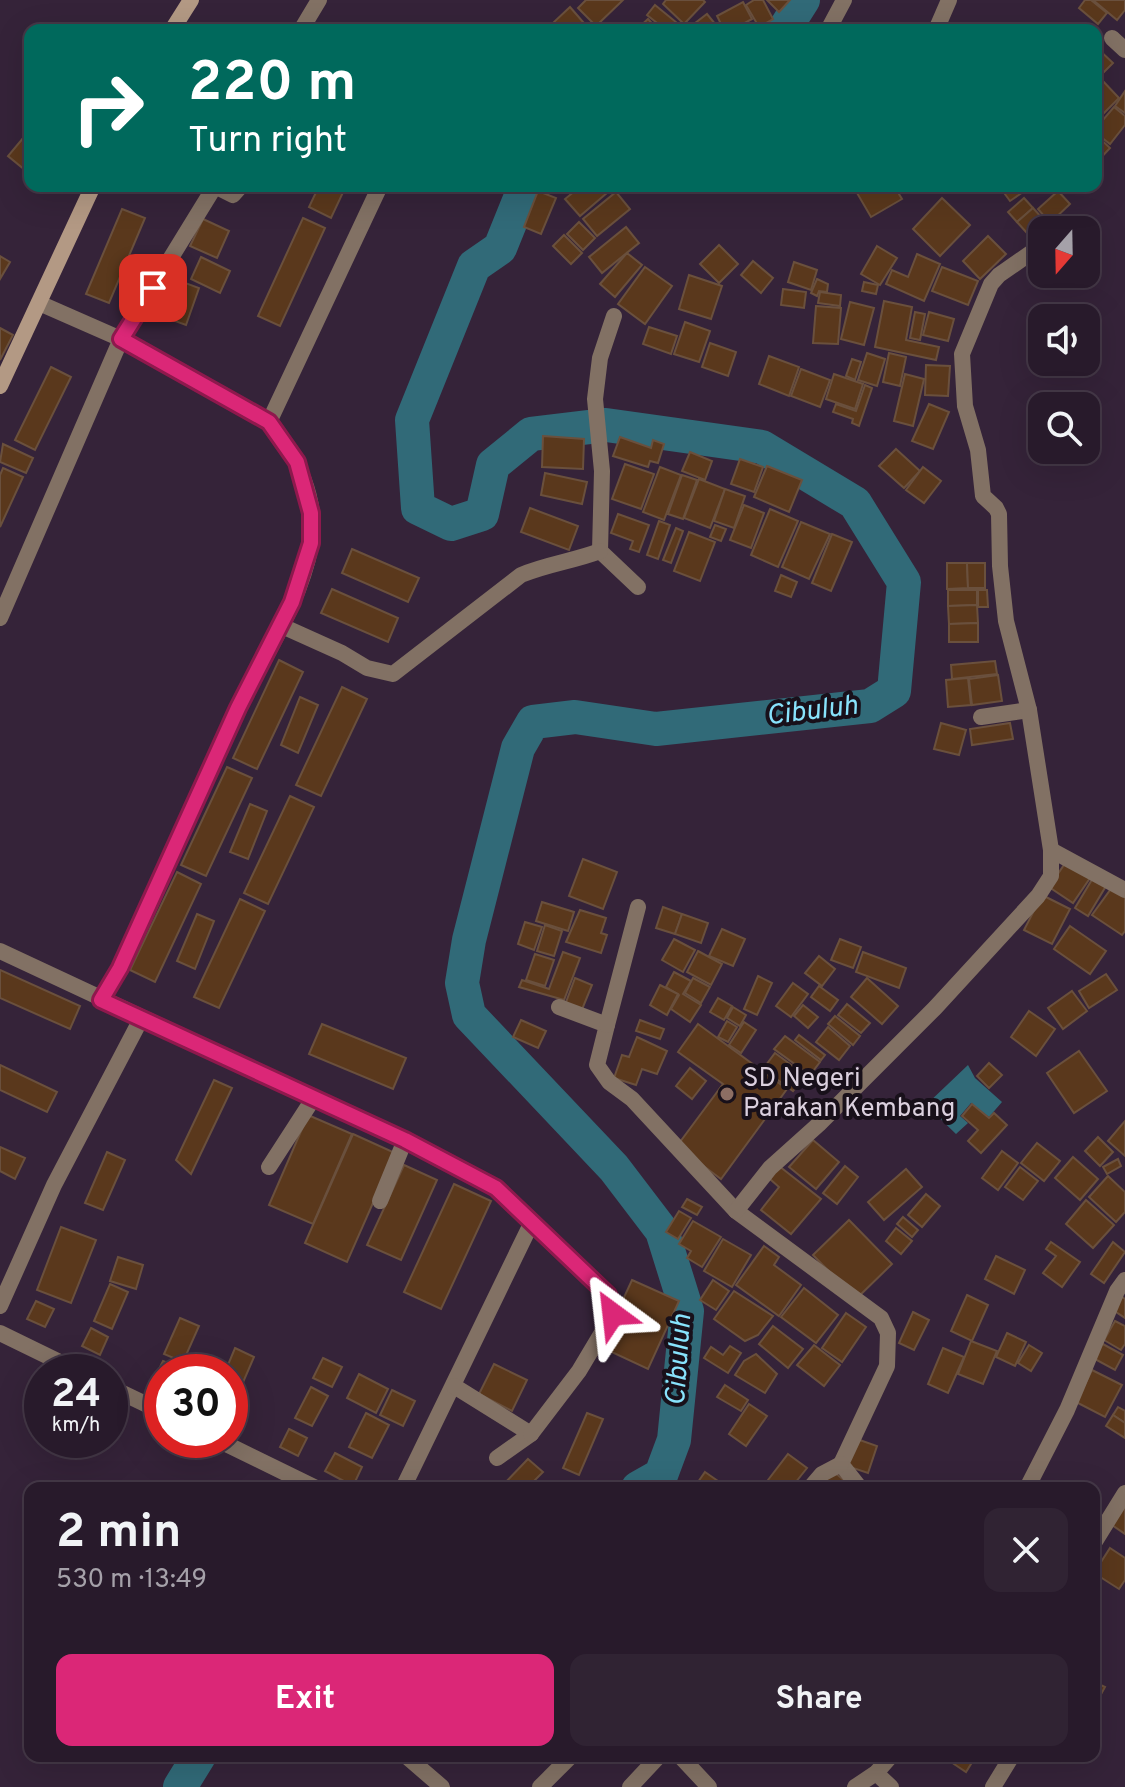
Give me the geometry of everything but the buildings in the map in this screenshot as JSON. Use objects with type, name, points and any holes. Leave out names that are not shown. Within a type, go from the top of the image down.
[{"type":"street","points":[[176,24],[191,0]]},
{"type":"street","points":[[305,24],[319,0]]},
{"type":"street","points":[[831,24],[844,0]]},
{"type":"street","points":[[939,24],[949,0]]},
{"type":"street","points":[[1112,38],[1125,50]]},
{"type":"street","points":[[0,386],[90,192]]},
{"type":"street","points":[[0,618],[121,339],[211,192]]},
{"type":"street","points":[[269,422],[377,192]]},
{"type":"street","points":[[736,1211],[770,1168],[819,1124],[935,1008],[1038,896],[1051,876],[1051,850],[1029,710],[1006,621],[999,514],[983,496],[978,450],[965,406],[961,371],[966,344],[991,284],[1028,255]]},
{"type":"street","points":[[39,303],[121,339],[269,422],[297,462],[311,513],[311,543],[282,626],[238,708],[125,956],[101,1000]]},
{"type":"street","points":[[614,316],[600,358],[595,399],[602,471],[600,551],[638,587]]},
{"type":"street","points":[[282,626],[367,668],[393,674],[521,575],[544,565],[577,560],[600,551]]},
{"type":"street","points":[[981,717],[1029,710]]},
{"type":"street","points":[[1051,850],[1125,890]]},
{"type":"street","points":[[638,907],[597,1065],[609,1082],[632,1099],[736,1211],[881,1318],[888,1333],[887,1366],[841,1464],[822,1474],[815,1482]]},
{"type":"street","points":[[0,951],[405,1140],[496,1188],[608,1295],[613,1314],[579,1371],[531,1434],[497,1458]]},
{"type":"street","points":[[559,1007],[607,1025]]},
{"type":"street","points":[[0,1306],[54,1185],[141,1019]]},
{"type":"street","points":[[269,1167],[313,1099]]},
{"type":"street","points":[[380,1201],[405,1140]]},
{"type":"street","points":[[406,1482],[531,1224]]},
{"type":"street","points":[[1030,1482],[1045,1456],[1117,1291],[1125,1280]]},
{"type":"street","points":[[0,1333],[43,1354]]},
{"type":"street","points":[[454,1386],[531,1434]]},
{"type":"street","points":[[248,1455],[304,1482]]},
{"type":"street","points":[[841,1464],[855,1482]]},
{"type":"street","points":[[1100,1533],[1125,1493]]},
{"type":"street","points":[[413,1762],[442,1787]]},
{"type":"street","points":[[540,1787],[565,1762]]},
{"type":"street","points":[[630,1787],[653,1762]]},
{"type":"street","points":[[686,1762],[709,1787]]},
{"type":"street","points":[[855,1787],[876,1773],[886,1762]]},
{"type":"street","points":[[993,1787],[1008,1762]]},
{"type":"street","points":[[876,1773],[891,1787]]},
{"type":"water","points":[[968,1065],[975,1078],[1002,1102],[989,1117],[971,1103],[960,1116],[968,1123],[956,1134],[926,1105]]},
{"type":"waterway","name":"Cibuluh","points":[[788,24],[803,0]]},
{"type":"waterway","name":"Cibuluh","points":[[523,192],[500,248],[474,266],[412,420],[418,508],[451,524],[482,514],[493,465],[531,434],[606,425],[762,447],[855,503],[904,582],[894,691],[870,706],[656,729],[575,717],[533,722],[518,748],[469,940],[462,983],[469,1015],[614,1168],[662,1231],[687,1311],[674,1440],[661,1475],[649,1482]]},
{"type":"waterway","name":"Cibuluh","points":[[180,1787],[195,1762]]},
{"type":"place","name":"SD Negeri Parakan Kembang","points":[[727,1094]]},
{"type":"route","points":[[153,288],[121,339],[269,422],[297,462],[311,513],[311,543],[282,626],[238,708],[120,968],[101,1000],[405,1140],[496,1188],[608,1295],[613,1314]]}]
